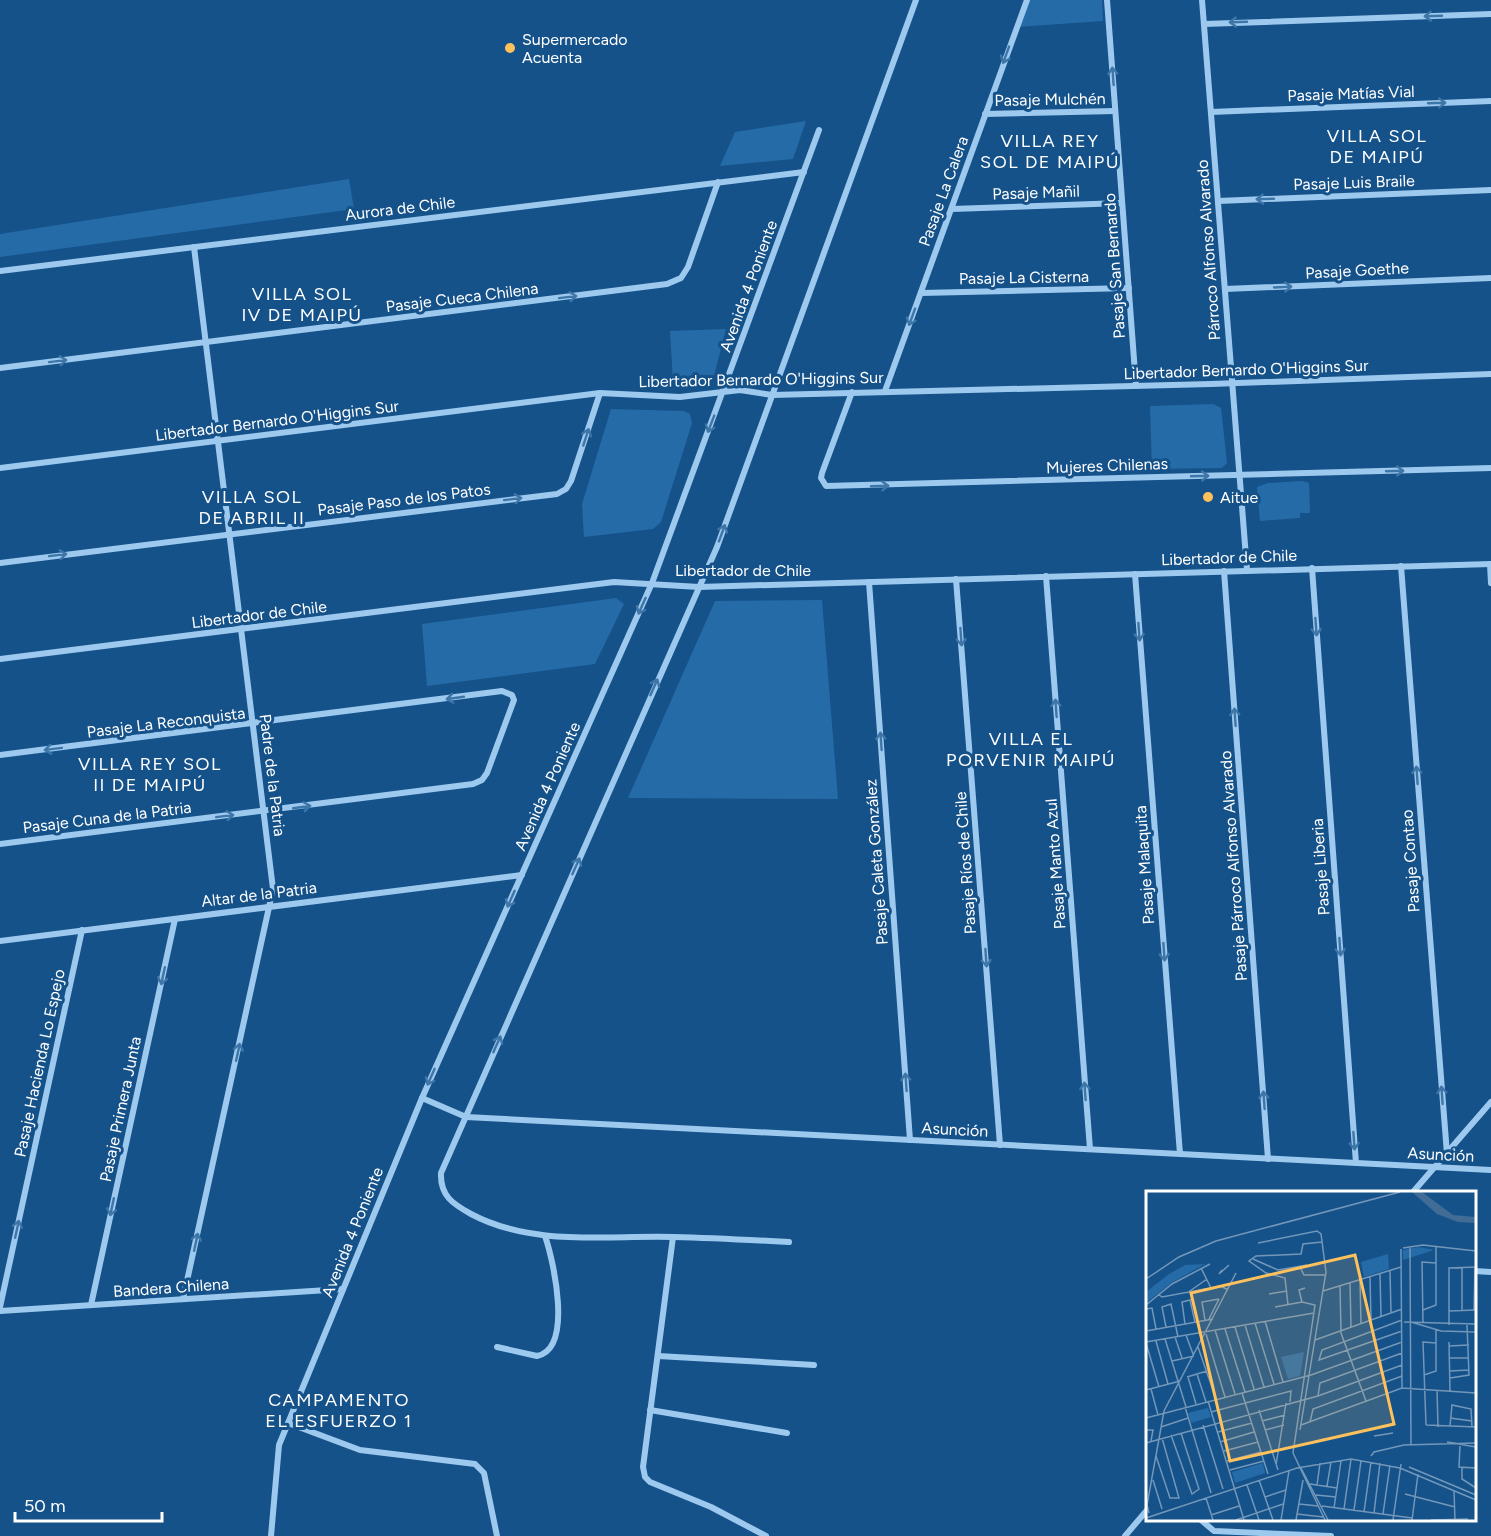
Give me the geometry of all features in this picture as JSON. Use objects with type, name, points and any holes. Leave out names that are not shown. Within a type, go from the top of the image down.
[{"type":"street","points":[[789,1242],[673,1237],[545,1236],[496,1226],[454,1204],[442,1187],[442,1167],[717,547],[916,0]]},
{"type":"street","name":"Pasaje La Calera","points":[[885,391],[1026,0]]},
{"type":"street","name":"Pasaje San Bernardo","points":[[1107,0],[1136,386]]},
{"type":"street","name":"Párroco Alfonso Alvarado","points":[[1202,0],[1247,570]]},
{"type":"street","points":[[1204,24],[1491,14]]},
{"type":"street","name":"Pasaje Matías Vial","points":[[1211,112],[1491,101]]},
{"type":"street","name":"Pasaje Mulchén","points":[[985,114],[1115,111]]},
{"type":"street","name":"Avenida 4 Poniente","points":[[271,1536],[279,1444],[422,1098],[652,583],[819,130]]},
{"type":"street","name":"Aurora de Chile","points":[[0,271],[804,172]]},
{"type":"street","name":"Pasaje Cueca Chilena","points":[[0,368],[667,284],[681,278],[688,267],[718,182]]},
{"type":"street","name":"Pasaje Luis Braile","points":[[1218,201],[1491,190]]},
{"type":"street","name":"Pasaje Mañil","points":[[951,209],[1122,203]]},
{"type":"street","name":"Padre de la Patria","points":[[183,1299],[271,906],[272,881],[194,247]]},
{"type":"street","name":"Pasaje Goethe","points":[[1225,290],[1491,278]]},
{"type":"street","name":"Pasaje La Cisterna","points":[[921,293],[1129,288]]},
{"type":"street","name":"Libertador Bernardo O'Higgins Sur","points":[[0,468],[600,393],[680,397],[724,391],[772,395],[1491,374]]},
{"type":"street","name":"Mujeres Chilenas","points":[[852,392],[822,474],[821,478],[826,486],[1491,468]]},
{"type":"street","name":"Pasaje Paso de los Patos","points":[[0,563],[557,494],[566,489],[571,481],[600,393]]},
{"type":"street","points":[[1490,564],[1491,583]]},
{"type":"street","name":"Libertador de Chile","points":[[0,659],[614,582],[699,587],[1490,564]]},
{"type":"street","name":"Pasaje Contao","points":[[1401,566],[1447,1154]]},
{"type":"street","name":"Pasaje Liberia","points":[[1312,568],[1356,1163]]},
{"type":"street","name":"Pasaje Párroco Alfonso Alvarado","points":[[1224,571],[1268,1159]]},
{"type":"street","name":"Pasaje Malaquita","points":[[1135,574],[1180,1154]]},
{"type":"street","name":"Pasaje Manto Azul","points":[[1047,576],[1090,1149]]},
{"type":"street","name":"Pasaje Ríos de Chile","points":[[956,579],[1000,1145]]},
{"type":"street","name":"Pasaje Caleta González","points":[[869,582],[910,1140]]},
{"type":"street","name":"Pasaje La Reconquista","points":[[0,755],[253,725],[502,691],[512,695]]},
{"type":"street","name":"Pasaje Cuna de la Patria","points":[[0,844],[478,783],[487,773],[514,705],[512,695]]},
{"type":"street","name":"Altar de la Patria","points":[[0,941],[522,875]]},
{"type":"street","name":"Pasaje Primera Junta","points":[[91,1305],[175,919]]},
{"type":"street","name":"Pasaje Hacienda Lo Espejo","points":[[0,1309],[82,930]]},
{"type":"street","name":"Asunción","points":[[422,1098],[465,1117],[1491,1170]]},
{"type":"street","points":[[1414,1191],[1491,1102]]},
{"type":"street","points":[[497,1347],[537,1356],[550,1347],[556,1329],[559,1303],[557,1277],[545,1236]]},
{"type":"street","points":[[673,1237],[643,1467],[645,1477],[650,1482],[711,1507],[766,1536]]},
{"type":"street","points":[[1476,1271],[1491,1272]]},
{"type":"street","name":"Bandera Chilena","points":[[0,1309],[343,1289]]},
{"type":"street","points":[[658,1356],[814,1365]]},
{"type":"street","points":[[651,1410],[787,1433]]},
{"type":"street","points":[[288,1423],[360,1450],[475,1464],[484,1473],[497,1536]]},
{"type":"street","points":[[1125,1536],[1146,1511]]},
{"type":"street","points":[[1202,1521],[1214,1531],[1245,1535],[1331,1536]]},
{"type":"shaded area","points":[[1030,0],[1102,0],[1103,21],[1017,27],[1021,24]]},
{"type":"shaded area","points":[[806,121],[793,159],[720,166],[735,132]]},
{"type":"shaded area","points":[[349,179],[354,209],[0,257],[0,234]]},
{"type":"shaded area","points":[[726,329],[713,380],[673,381],[670,331]]},
{"type":"shaded area","points":[[1213,404],[1221,408],[1227,463],[1222,468],[1152,469],[1150,406]]},
{"type":"shaded area","points":[[611,409],[684,411],[690,414],[692,423],[661,522],[653,529],[584,537],[582,504]]},
{"type":"shaded area","points":[[1302,481],[1309,483],[1310,513],[1300,513],[1300,518],[1260,521],[1257,487],[1268,483]]},
{"type":"shaded area","points":[[616,598],[624,604],[595,664],[427,686],[422,624]]},
{"type":"shaded area","points":[[822,600],[838,799],[628,798],[715,601]]},
{"type":"place","name":"Supermercado Acuenta","points":[[510,48]]},
{"type":"place","name":"Aitue","points":[[1208,497]]},
{"type":"district","name":"VILLA SOL DE MAIPÚ","points":[[1377,146]]},
{"type":"district","name":"VILLA REY SOL DE MAIPÚ","points":[[1050,151]]},
{"type":"district","name":"VILLA SOL IV DE MAIPÚ","points":[[302,304]]},
{"type":"district","name":"VILLA SOL DE ABRIL II","points":[[252,507]]},
{"type":"district","name":"VILLA EL PORVENIR MAIPÚ","points":[[1031,750]]},
{"type":"district","name":"VILLA REY SOL II DE MAIPÚ","points":[[150,774]]},
{"type":"district","name":"CAMPAMENTO EL ESFUERZO 1","points":[[339,1410]]}]
